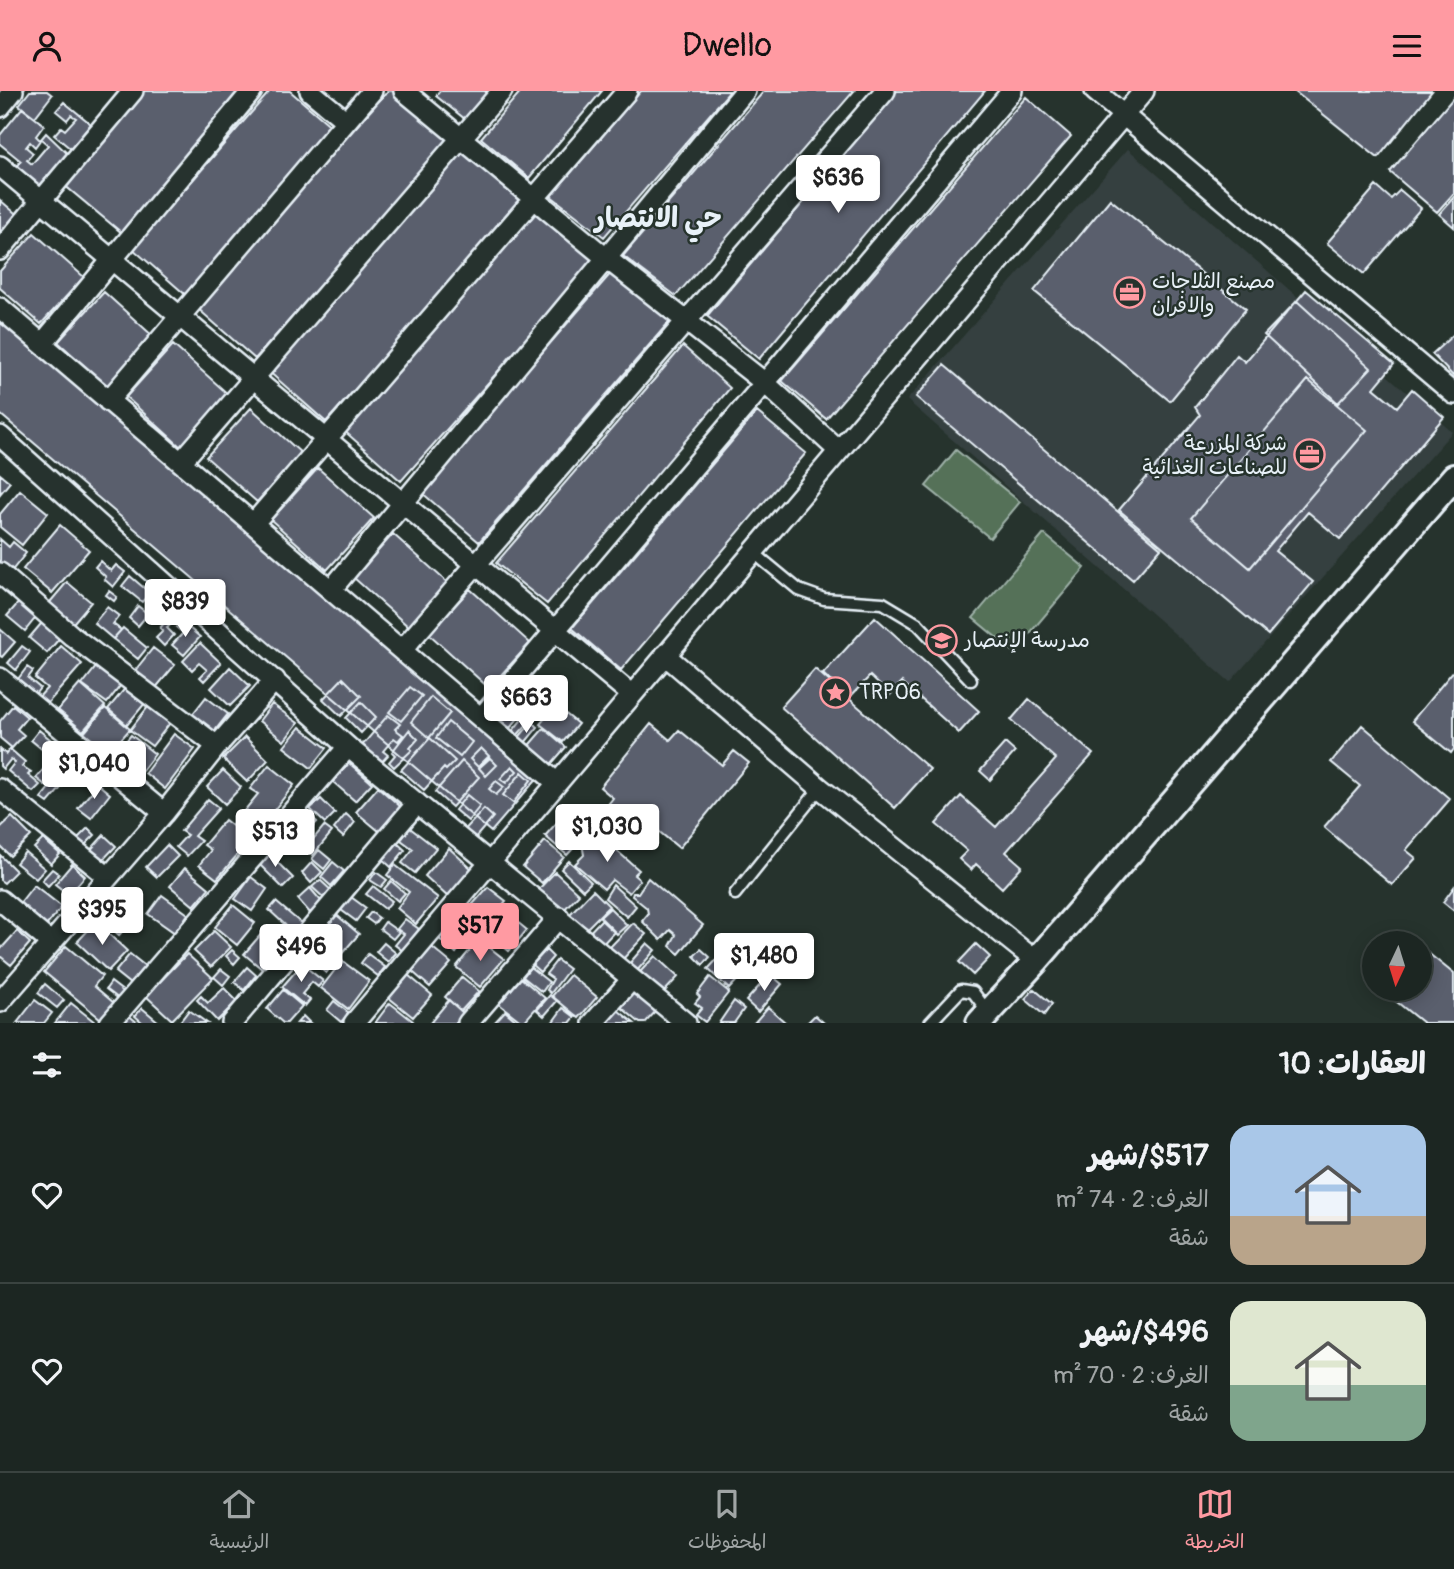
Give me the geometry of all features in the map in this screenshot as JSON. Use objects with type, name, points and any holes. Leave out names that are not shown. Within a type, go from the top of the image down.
[{"type":"street","points":[[0,107],[13,91]]},
{"type":"street","points":[[0,250],[133,91]]},
{"type":"street","points":[[42,344],[251,91]]},
{"type":"street","points":[[310,91],[346,121]]},
{"type":"street","points":[[108,401],[372,91]]},
{"type":"street","points":[[404,91],[606,258],[765,383],[839,451]]},
{"type":"street","points":[[181,462],[502,91]]},
{"type":"street","points":[[253,524],[627,91]]},
{"type":"street","points":[[331,590],[744,91]]},
{"type":"street","points":[[401,650],[885,91]]},
{"type":"street","points":[[481,718],[1012,91]]},
{"type":"street","points":[[1095,91],[1454,394]]},
{"type":"street","points":[[354,1023],[1144,91]]},
{"type":"street","points":[[0,166],[632,695]]},
{"type":"street","points":[[0,308],[557,783]]},
{"type":"street","points":[[0,436],[348,747],[686,1023]]},
{"type":"street","points":[[984,1018],[1454,477]]},
{"type":"street","points":[[0,573],[72,636],[218,746]]},
{"type":"street","points":[[665,655],[820,788],[1036,961]]},
{"type":"street","points":[[0,678],[164,813]]},
{"type":"street","points":[[0,1002],[275,680]]},
{"type":"street","points":[[110,1023],[348,747]]},
{"type":"street","points":[[0,789],[107,876]]},
{"type":"street","points":[[232,1023],[417,803]]},
{"type":"street","points":[[0,900],[51,943]]},
{"type":"street","points":[[468,1023],[559,917]]},
{"type":"street","points":[[593,1023],[632,979]]},
{"type":"lane","points":[[753,552],[799,590],[824,599],[883,603],[918,624],[971,680]]},
{"type":"lane","points":[[735,894],[820,788]]},
{"type":"lane","points":[[930,1023],[961,990],[973,992],[984,1018]]},
{"type":"shaded area","points":[[1128,149],[1452,432],[1230,682],[907,400]]},
{"type":"green space","points":[[956,450],[1020,502],[990,538],[926,486]]},
{"type":"green space","points":[[1044,534],[1085,568],[1014,652],[973,618]]},
{"type":"building","points":[[30,91],[47,91],[52,95],[35,117],[19,105]]},
{"type":"building","points":[[141,91],[241,91],[122,233],[63,184]]},
{"type":"building","points":[[270,91],[290,91],[333,128],[187,296],[133,249]]},
{"type":"building","points":[[388,91],[395,91],[450,139],[255,359],[196,307]]},
{"type":"building","points":[[440,91],[488,91],[465,119],[436,96]]},
{"type":"building","points":[[521,91],[602,91],[529,178],[481,138]]},
{"type":"building","points":[[641,91],[730,91],[604,237],[551,196]]},
{"type":"building","points":[[764,91],[854,91],[676,296],[623,256]]},
{"type":"building","points":[[897,91],[985,91],[759,359],[707,316]]},
{"type":"building","points":[[1294,91],[1432,91],[1378,158]]},
{"type":"building","points":[[1026,97],[1071,136],[826,419],[782,381]]},
{"type":"building","points":[[1454,97],[1454,193],[1437,212],[1390,172]]},
{"type":"building","points":[[64,102],[91,124],[71,149],[54,135],[61,127],[65,130],[76,118],[71,115],[67,120],[56,111]]},
{"type":"building","points":[[22,108],[44,125],[36,136],[40,140],[35,147],[30,142],[26,147],[33,153],[27,160],[32,164],[48,145],[41,139],[46,133],[70,156],[40,192],[13,170],[21,161],[0,144],[0,135]]},
{"type":"building","points":[[462,150],[521,202],[326,422],[267,370]]},
{"type":"building","points":[[1376,186],[1391,199],[1400,190],[1421,208],[1364,274],[1327,243]]},
{"type":"building","points":[[1454,197],[1454,227],[1439,214]]},
{"type":"building","points":[[1110,199],[1246,309],[1170,401],[1034,291]]},
{"type":"building","points":[[0,200],[21,218],[0,241]]},
{"type":"building","points":[[537,209],[596,261],[401,481],[342,429]]},
{"type":"building","points":[[34,233],[84,277],[41,324],[0,288],[0,271]]},
{"type":"building","points":[[612,272],[670,321],[479,542],[421,492]]},
{"type":"building","points":[[1306,290],[1394,364],[1374,388],[1397,407],[1412,389],[1444,417],[1340,539],[1308,512],[1275,551],[1313,582],[1268,635],[1119,510],[1200,415],[1195,407],[1237,355],[1245,362]]},
{"type":"building","points":[[104,292],[154,337],[108,387],[58,342]]},
{"type":"building","points":[[1297,301],[1371,368],[1338,403],[1264,335]]},
{"type":"building","points":[[0,318],[539,776],[491,832],[0,414]]},
{"type":"building","points":[[1454,334],[1454,377],[1432,354]]},
{"type":"building","points":[[173,345],[229,395],[182,448],[126,397]]},
{"type":"building","points":[[683,346],[730,388],[547,604],[496,563]]},
{"type":"building","points":[[944,365],[1161,548],[1133,580],[916,397]]},
{"type":"building","points":[[1308,380],[1367,430],[1250,568],[1191,518]]},
{"type":"building","points":[[251,408],[301,453],[257,502],[206,457]]},
{"type":"building","points":[[757,412],[806,453],[621,670],[572,628]]},
{"type":"building","points":[[318,468],[374,518],[327,570],[271,520]]},
{"type":"building","points":[[0,474],[10,482],[0,494]]},
{"type":"building","points":[[20,490],[48,513],[22,545],[0,527],[0,514]]},
{"type":"building","points":[[60,525],[89,550],[52,593],[23,569]]},
{"type":"building","points":[[393,534],[449,584],[410,628],[354,578]]},
{"type":"building","points":[[0,539],[9,547],[13,542],[26,553],[10,573],[0,565]]},
{"type":"building","points":[[100,561],[111,571],[116,565],[125,572],[113,587],[95,567]]},
{"type":"building","points":[[130,576],[150,593],[142,602],[122,586]]},
{"type":"building","points":[[67,582],[91,602],[69,628],[45,608]]},
{"type":"building","points":[[470,589],[530,643],[489,688],[429,634]]},
{"type":"building","points":[[109,591],[117,597],[114,601],[106,595]]},
{"type":"building","points":[[19,602],[37,616],[25,631],[7,616]]},
{"type":"building","points":[[160,605],[175,620],[167,628],[174,635],[164,646],[156,638],[163,631],[160,628],[165,622],[154,611]]},
{"type":"building","points":[[138,606],[148,614],[138,626],[129,618]]},
{"type":"building","points":[[107,607],[119,616],[113,624],[121,630],[113,639],[94,623]]},
{"type":"building","points":[[875,617],[979,711],[959,733],[902,682],[890,695],[870,676],[849,698],[823,674]]},
{"type":"building","points":[[46,618],[64,633],[47,653],[29,638]]},
{"type":"building","points":[[182,622],[200,637],[184,655],[172,645],[183,633],[176,627]]},
{"type":"building","points":[[123,628],[147,648],[138,659],[113,639]]},
{"type":"building","points":[[0,629],[15,642],[2,657],[0,656]]},
{"type":"building","points":[[200,643],[221,663],[204,681],[200,677],[207,670],[199,663],[192,670],[183,661]]},
{"type":"building","points":[[22,646],[30,652],[16,670],[8,663]]},
{"type":"building","points":[[61,646],[82,664],[46,705],[38,698],[47,688],[35,678]]},
{"type":"building","points":[[153,648],[175,665],[154,690],[133,673]]},
{"type":"building","points":[[100,662],[124,681],[107,703],[82,685]]},
{"type":"building","points":[[27,667],[33,671],[28,678],[40,688],[32,698],[23,690],[27,686],[18,679]]},
{"type":"building","points":[[230,667],[250,686],[230,706],[211,688]]},
{"type":"building","points":[[815,669],[930,769],[895,808],[781,707]]},
{"type":"building","points":[[1454,670],[1454,749],[1451,753],[1412,721]]},
{"type":"building","points":[[343,678],[361,696],[341,716],[323,699]]},
{"type":"building","points":[[80,684],[105,706],[83,731],[58,710]]},
{"type":"building","points":[[127,686],[146,702],[127,725],[108,709]]},
{"type":"building","points":[[410,687],[422,696],[401,721],[389,712]]},
{"type":"building","points":[[206,697],[228,714],[213,733],[191,716]]},
{"type":"building","points":[[431,697],[450,713],[429,738],[411,722]]},
{"type":"building","points":[[511,697],[526,709],[510,728],[495,716]]},
{"type":"building","points":[[1029,699],[1093,754],[1006,852],[1022,866],[1002,888],[976,864],[971,870],[959,859],[967,851],[936,824],[961,796],[996,827],[1056,759],[1011,720]]},
{"type":"building","points":[[361,702],[376,717],[361,733],[346,718]]},
{"type":"building","points":[[551,702],[578,724],[563,742],[540,724],[552,710],[547,707]]},
{"type":"building","points":[[272,704],[298,723],[284,741],[259,721]]},
{"type":"building","points":[[13,705],[27,717],[17,729],[24,735],[12,748],[0,738],[0,721]]},
{"type":"building","points":[[148,707],[170,723],[152,746],[130,730]]},
{"type":"building","points":[[105,708],[130,729],[108,754],[83,734]]},
{"type":"building","points":[[388,715],[400,724],[395,729],[403,735],[398,741],[394,738],[383,751],[388,755],[380,764],[360,748]]},
{"type":"building","points":[[523,718],[528,723],[515,738],[510,734]]},
{"type":"building","points":[[448,722],[472,742],[460,757],[436,738]]},
{"type":"building","points":[[532,722],[538,727],[520,749],[514,743]]},
{"type":"building","points":[[651,724],[670,740],[679,730],[722,765],[734,751],[749,763],[679,848],[640,816],[631,827],[606,807],[613,798],[600,787]]},
{"type":"building","points":[[1362,725],[1450,799],[1406,850],[1416,858],[1392,885],[1324,827],[1360,786],[1331,762]]},
{"type":"building","points":[[300,727],[327,748],[311,768],[284,747]]},
{"type":"building","points":[[544,728],[566,747],[546,770],[524,751]]},
{"type":"building","points":[[39,730],[57,745],[49,755],[31,740]]},
{"type":"building","points":[[409,730],[418,739],[410,748],[412,750],[394,767],[389,762],[395,755],[392,752]]},
{"type":"building","points":[[174,734],[195,749],[165,789],[145,773]]},
{"type":"building","points":[[131,735],[155,754],[137,777],[113,757]]},
{"type":"building","points":[[245,737],[268,760],[247,782],[223,759]]},
{"type":"building","points":[[430,738],[455,761],[446,770],[444,768],[424,790],[401,770]]},
{"type":"building","points":[[1005,743],[1015,752],[990,780],[980,771]]},
{"type":"building","points":[[481,748],[489,756],[478,767],[470,759]]},
{"type":"building","points":[[0,749],[6,754],[10,749],[25,762],[22,766],[31,772],[28,775],[40,785],[33,792],[8,771],[15,762],[11,759],[3,769],[0,766]]},
{"type":"building","points":[[53,758],[73,774],[48,803],[41,798],[49,788],[36,778]]},
{"type":"building","points":[[490,758],[497,765],[486,776],[479,768]]},
{"type":"building","points":[[462,761],[479,777],[452,807],[435,792]]},
{"type":"building","points":[[349,763],[372,783],[355,801],[333,782]]},
{"type":"building","points":[[269,765],[294,785],[262,825],[244,811],[258,794],[250,789]]},
{"type":"building","points":[[512,766],[517,771],[506,783],[500,779]]},
{"type":"building","points":[[223,770],[241,787],[225,804],[207,787]]},
{"type":"building","points":[[522,772],[531,780],[513,803],[503,795]]},
{"type":"building","points":[[496,781],[504,787],[496,795],[489,789]]},
{"type":"building","points":[[98,784],[110,794],[91,818],[78,808]]},
{"type":"building","points":[[378,787],[401,807],[379,831],[356,812]]},
{"type":"building","points":[[467,795],[480,806],[468,821],[455,810]]},
{"type":"building","points":[[208,799],[219,808],[194,836],[201,841],[187,856],[176,847],[187,835],[181,831]]},
{"type":"building","points":[[321,799],[335,813],[325,823],[310,809]]},
{"type":"building","points":[[484,809],[493,817],[469,845],[459,836]]},
{"type":"building","points":[[569,809],[592,828],[567,855],[545,836]]},
{"type":"building","points":[[295,812],[303,819],[284,840],[276,833]]},
{"type":"building","points":[[346,814],[355,822],[343,837],[334,829]]},
{"type":"building","points":[[310,815],[317,822],[307,833],[299,826]]},
{"type":"building","points":[[12,817],[31,836],[10,856],[0,846],[0,828]]},
{"type":"building","points":[[225,820],[250,840],[217,879],[199,865],[211,850],[204,845]]},
{"type":"building","points":[[324,826],[332,832],[313,855],[305,849]]},
{"type":"building","points":[[88,828],[95,835],[83,847],[76,840]]},
{"type":"building","points":[[410,828],[436,848],[415,873],[402,863],[413,849],[401,840]]},
{"type":"building","points":[[594,831],[639,870],[634,875],[640,880],[629,893],[612,880],[604,889],[575,864],[584,855],[582,843]]},
{"type":"building","points":[[296,833],[304,841],[295,851],[286,842]]},
{"type":"building","points":[[104,835],[116,846],[97,866],[86,855]]},
{"type":"building","points":[[43,839],[60,854],[51,864],[34,848]]},
{"type":"building","points":[[394,840],[405,850],[391,867],[380,857]]},
{"type":"building","points":[[545,841],[564,857],[542,883],[523,867]]},
{"type":"building","points":[[167,845],[178,856],[157,877],[146,867]]},
{"type":"building","points":[[449,848],[474,871],[449,898],[425,876]]},
{"type":"building","points":[[271,849],[276,855],[273,858],[293,878],[283,888],[257,862]]},
{"type":"building","points":[[319,850],[331,860],[324,869],[312,859]]},
{"type":"building","points":[[25,852],[45,869],[36,879],[16,863]]},
{"type":"building","points":[[0,855],[16,871],[4,883],[0,880]]},
{"type":"building","points":[[569,861],[591,882],[583,890],[561,869]]},
{"type":"building","points":[[312,862],[322,872],[311,883],[302,873]]},
{"type":"building","points":[[333,862],[344,871],[331,886],[321,877]]},
{"type":"building","points":[[72,864],[85,876],[69,895],[55,884]]},
{"type":"building","points":[[395,865],[438,898],[416,924],[397,908],[409,892],[387,875]]},
{"type":"building","points":[[185,868],[209,888],[194,906],[170,886]]},
{"type":"building","points":[[52,869],[59,874],[48,886],[42,880]]},
{"type":"building","points":[[376,872],[387,880],[381,887],[370,880]]},
{"type":"building","points":[[555,872],[579,894],[558,916],[534,894]]},
{"type":"building","points":[[251,877],[267,889],[252,911],[235,899]]},
{"type":"building","points":[[648,878],[703,925],[679,954],[670,946],[676,935],[670,930],[661,940],[642,921],[648,914],[647,908],[632,896],[633,893],[638,893]]},
{"type":"building","points":[[320,880],[332,891],[325,899],[312,887]]},
{"type":"building","points":[[391,881],[405,893],[398,901],[384,889]]},
{"type":"building","points":[[34,885],[62,907],[46,926],[19,904]]},
{"type":"building","points":[[613,885],[636,906],[627,917],[605,898]]},
{"type":"building","points":[[373,886],[392,901],[385,909],[366,894]]},
{"type":"building","points":[[488,887],[506,901],[484,927],[466,912]]},
{"type":"building","points":[[1454,887],[1454,911],[1443,902]]},
{"type":"building","points":[[310,888],[322,902],[310,913],[298,899]]},
{"type":"building","points":[[593,890],[609,906],[586,929],[570,914]]},
{"type":"building","points":[[111,893],[137,915],[119,935],[93,912]]},
{"type":"building","points":[[162,895],[188,914],[175,933],[148,914]]},
{"type":"building","points":[[351,897],[366,908],[356,921],[341,910]]},
{"type":"building","points":[[276,902],[302,924],[294,933],[269,910]]},
{"type":"building","points":[[233,905],[255,923],[237,945],[215,927]]},
{"type":"building","points":[[610,908],[627,925],[617,934],[600,917]]},
{"type":"building","points":[[332,911],[359,934],[338,958],[311,935]]},
{"type":"building","points":[[504,911],[527,930],[509,951],[486,932]]},
{"type":"building","points":[[371,912],[379,918],[374,924],[366,918]]},
{"type":"building","points":[[405,919],[419,929],[403,951],[395,945],[404,934],[397,929]]},
{"type":"building","points":[[601,920],[614,932],[599,948],[586,936]]},
{"type":"building","points":[[96,922],[127,951],[108,971],[77,942]]},
{"type":"building","points":[[385,922],[399,932],[393,939],[380,929]]},
{"type":"building","points":[[450,923],[468,938],[456,953],[437,937]]},
{"type":"building","points":[[633,923],[646,934],[622,960],[609,948]]},
{"type":"building","points":[[282,926],[293,936],[285,945],[274,935]]},
{"type":"building","points":[[17,931],[30,943],[11,965],[0,956],[0,950]]},
{"type":"building","points":[[214,931],[231,947],[211,967],[194,951]]},
{"type":"building","points":[[263,932],[280,946],[261,968],[244,954]]},
{"type":"building","points":[[479,939],[504,959],[480,987],[456,967]]},
{"type":"building","points":[[384,943],[396,953],[388,962],[376,952]]},
{"type":"building","points":[[427,943],[451,963],[430,987],[407,967]]},
{"type":"building","points":[[647,943],[655,950],[636,972],[628,965]]},
{"type":"building","points":[[976,944],[990,957],[973,975],[959,962]]},
{"type":"building","points":[[66,946],[102,976],[94,986],[114,1003],[101,1019],[44,972]]},
{"type":"building","points":[[321,947],[337,960],[326,973],[310,960]]},
{"type":"building","points":[[701,949],[710,957],[703,965],[694,956]]},
{"type":"building","points":[[232,950],[240,957],[234,964],[226,956]]},
{"type":"building","points":[[546,950],[553,957],[540,972],[532,965]]},
{"type":"building","points":[[130,954],[145,966],[130,984],[115,972]]},
{"type":"building","points":[[187,954],[213,978],[172,1020],[146,996]]},
{"type":"building","points":[[368,954],[385,967],[378,976],[361,963]]},
{"type":"building","points":[[722,954],[743,974],[729,989],[708,969]]},
{"type":"building","points":[[655,956],[678,977],[663,993],[640,972]]},
{"type":"building","points":[[1432,956],[1454,974],[1454,1023],[1423,1023],[1396,1001],[1432,1001]]},
{"type":"building","points":[[557,960],[569,969],[551,993],[547,990],[553,979],[546,974]]},
{"type":"building","points":[[342,961],[369,981],[348,1009],[321,988]]},
{"type":"building","points":[[302,964],[323,981],[318,987],[312,982],[302,994],[310,1000],[305,1006],[282,987]]},
{"type":"building","points":[[247,967],[256,975],[244,990],[234,982]]},
{"type":"building","points":[[530,967],[549,982],[542,992],[523,977]]},
{"type":"building","points":[[221,969],[230,976],[223,985],[214,977]]},
{"type":"building","points":[[402,970],[432,995],[413,1017],[383,993]]},
{"type":"building","points":[[770,974],[782,984],[758,1012],[746,1001]]},
{"type":"building","points":[[570,975],[597,997],[579,1018],[552,996]]},
{"type":"building","points":[[462,977],[479,991],[461,1011],[445,997]]},
{"type":"building","points":[[710,977],[729,992],[705,1022],[696,1015],[702,1008],[695,1003],[700,997],[697,994]]},
{"type":"building","points":[[521,978],[545,998],[523,1023],[499,1004]]},
{"type":"building","points":[[111,982],[124,992],[119,999],[106,989]]},
{"type":"building","points":[[45,984],[64,1000],[57,1008],[38,993]]},
{"type":"building","points":[[224,988],[237,1001],[217,1021],[197,1000],[201,996],[208,1003]]},
{"type":"building","points":[[1034,989],[1052,1004],[1044,1015],[1025,999]]},
{"type":"building","points":[[283,990],[302,1006],[287,1023],[283,1023],[267,1009]]},
{"type":"building","points":[[634,991],[657,1010],[645,1023],[640,1023],[621,1007]]},
{"type":"building","points":[[550,995],[557,1001],[544,1016],[537,1010]]},
{"type":"building","points":[[35,1000],[52,1013],[44,1023],[17,1023]]},
{"type":"building","points":[[449,1000],[464,1014],[456,1023],[430,1023]]},
{"type":"building","points":[[334,1001],[349,1013],[341,1022],[327,1010]]},
{"type":"building","points":[[734,1001],[744,1009],[734,1023],[719,1023]]},
{"type":"building","points":[[71,1003],[95,1022],[55,1023]]},
{"type":"building","points":[[390,1003],[413,1021],[375,1023]]},
{"type":"building","points":[[614,1007],[634,1023],[601,1023]]},
{"type":"building","points":[[768,1007],[786,1023],[754,1023]]},
{"type":"building","points":[[142,1008],[160,1023],[143,1023],[135,1016]]},
{"type":"building","points":[[563,1008],[575,1017],[570,1023],[552,1023]]},
{"type":"building","points":[[189,1010],[207,1023],[179,1023]]},
{"type":"building","points":[[505,1011],[519,1023],[494,1023]]},
{"type":"building","points":[[127,1014],[138,1023],[119,1023]]},
{"type":"building","points":[[815,1015],[824,1023],[807,1023]]},
{"type":"building","points":[[303,1016],[310,1023],[297,1023]]},
{"type":"place","name":"مصنع الثلاجات والافران","points":[[1129,293]]},
{"type":"place","name":"شركة المزرعة للصناعات الغذائية","points":[[1310,455]]},
{"type":"place","name":"مدرسة الإنتصار","points":[[941,640]]},
{"type":"place","name":"TRP06","points":[[836,692]]},
{"type":"district","name":"حي الانتصار","points":[[658,217]]}]
